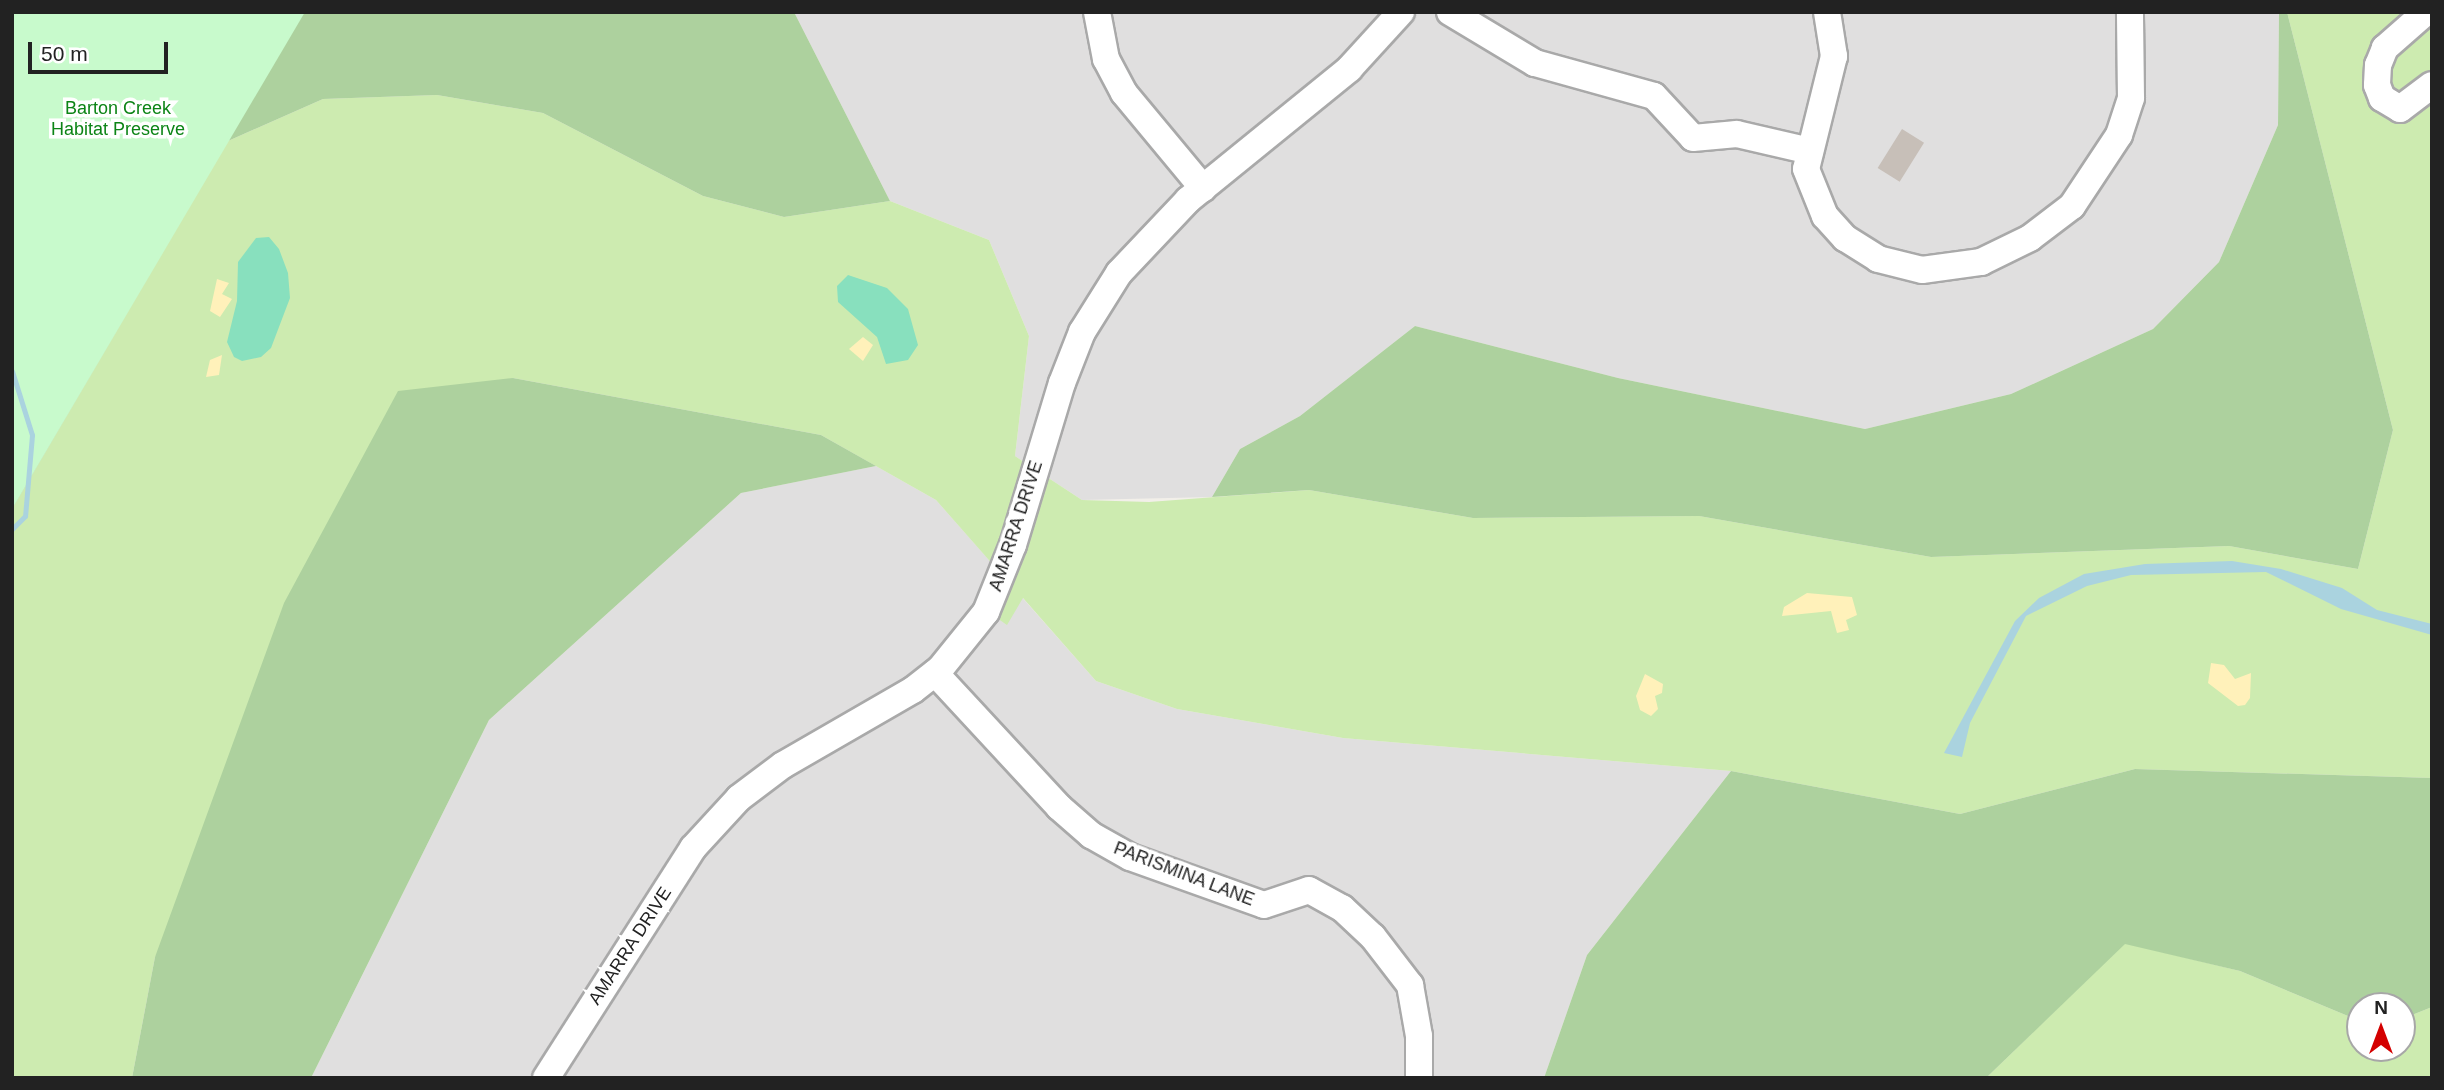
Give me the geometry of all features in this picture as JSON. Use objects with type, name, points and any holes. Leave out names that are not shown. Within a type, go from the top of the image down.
[{"type":"street","points":[[1097,12],[1106,59],[1124,93],[1203,188]]},
{"type":"street","name":"AMARRA DRIVE","points":[[546,1078],[693,848],[739,798],[783,765],[902,697],[935,673],[986,612],[1003,575],[1047,422],[1082,332],[1119,273],[1150,236],[1203,188],[1349,69],[1401,12]]},
{"type":"street","points":[[1450,12],[1535,63],[1654,96],[1693,138],[1737,134],[1808,160]]},
{"type":"street","points":[[1827,12],[1834,56],[1808,160],[1825,216],[1845,238],[1878,259],[1922,270],[1982,262],[2030,238],[2072,206],[2097,174],[2119,135],[2131,98],[2130,12]]},
{"type":"street","points":[[2426,12],[2385,48],[2378,65],[2377,85],[2382,98],[2400,109],[2432,85]]},
{"type":"street","name":"PARISMINA LANE","points":[[935,673],[1059,807],[1091,835],[1130,857],[1264,905],[1309,890],[1342,908],[1373,937],[1410,985],[1419,1036],[1419,1078]]},
{"type":"shaded area","points":[[794,12],[2279,12],[2278,125],[2219,262],[2153,329],[2011,394],[1865,429],[1618,378],[1415,326],[1300,416],[1240,449],[1212,497],[1082,500],[1015,456],[1029,336],[989,240],[890,201]]},
{"type":"shaded area","points":[[876,466],[936,500],[1096,681],[1177,709],[1343,738],[1731,771],[1587,955],[1544,1078],[311,1078],[489,720],[741,493]]},
{"type":"green space","points":[[12,12],[794,12],[890,201],[784,217],[703,196],[543,113],[437,95],[323,99],[228,141],[12,509]]},
{"type":"green space","name":"Barton Creek Habitat Preserve","points":[[12,12],[305,12],[12,509]]},
{"type":"green space","points":[[2279,12],[2287,12],[2393,430],[2358,569],[2229,546],[1931,557],[1699,516],[1473,518],[1309,490],[1212,497],[1240,449],[1300,416],[1415,326],[1618,378],[1865,429],[2011,394],[2153,329],[2219,262],[2278,125]]},
{"type":"green space","points":[[2287,12],[2432,12],[2432,778],[2135,769],[1960,814],[1731,771],[1343,738],[1177,709],[1096,681],[1023,598],[1007,625],[994,616],[1010,584],[936,500],[821,435],[513,378],[155,957],[132,1078],[12,1078],[12,509],[228,141],[323,99],[437,95],[543,113],[703,196],[784,217],[890,201],[989,240],[1029,336],[1015,456],[1082,500],[1149,502],[1309,490],[1473,518],[1699,516],[1931,557],[2229,546],[2358,569],[2393,430]]},
{"type":"green space","points":[[269,237],[279,249],[288,273],[290,298],[271,348],[261,357],[242,361],[234,357],[227,342],[237,301],[238,262],[256,238]]},
{"type":"green space","points":[[848,275],[887,288],[908,309],[918,345],[908,360],[886,364],[877,337],[838,302],[837,286]]},
{"type":"green space","points":[[513,378],[821,435],[876,466],[741,493],[489,720],[311,1078],[132,1078],[155,957],[284,603],[398,391]]},
{"type":"green space","points":[[2135,769],[2432,778],[2432,1007],[2416,1013],[2416,992],[2346,992],[2346,1015],[2240,971],[2125,944],[1986,1078],[1544,1078],[1587,955],[1731,771],[1960,814]]},
{"type":"green space","points":[[2125,943],[2240,971],[2346,1015],[2346,1062],[2416,1062],[2416,1013],[2432,1007],[2432,1078],[1986,1078]]},
{"type":"sand","points":[[217,279],[229,283],[222,294],[232,299],[220,317],[210,311]]},
{"type":"sand","points":[[863,337],[873,345],[863,361],[849,349]]},
{"type":"sand","points":[[222,355],[219,375],[206,377],[210,360]]},
{"type":"sand","points":[[1807,593],[1852,597],[1857,615],[1846,620],[1849,630],[1837,633],[1831,611],[1782,616],[1784,607]]},
{"type":"sand","points":[[2211,663],[2224,665],[2235,679],[2251,673],[2250,698],[2245,705],[2238,706],[2208,683]]},
{"type":"sand","points":[[1645,674],[1663,684],[1662,693],[1655,696],[1658,709],[1651,716],[1640,710],[1636,696]]},
{"type":"water","points":[[2232,561],[2281,569],[2342,588],[2377,610],[2432,624],[2432,635],[2341,609],[2266,572],[2131,575],[2087,586],[2026,616],[1970,723],[1962,757],[1944,753],[2015,621],[2039,598],[2084,574],[2145,564]]},
{"type":"building","points":[[1902,129],[1924,143],[1900,182],[1878,168]]},
{"type":"waterway","points":[[12,371],[32,435],[25,516],[12,529]]}]
